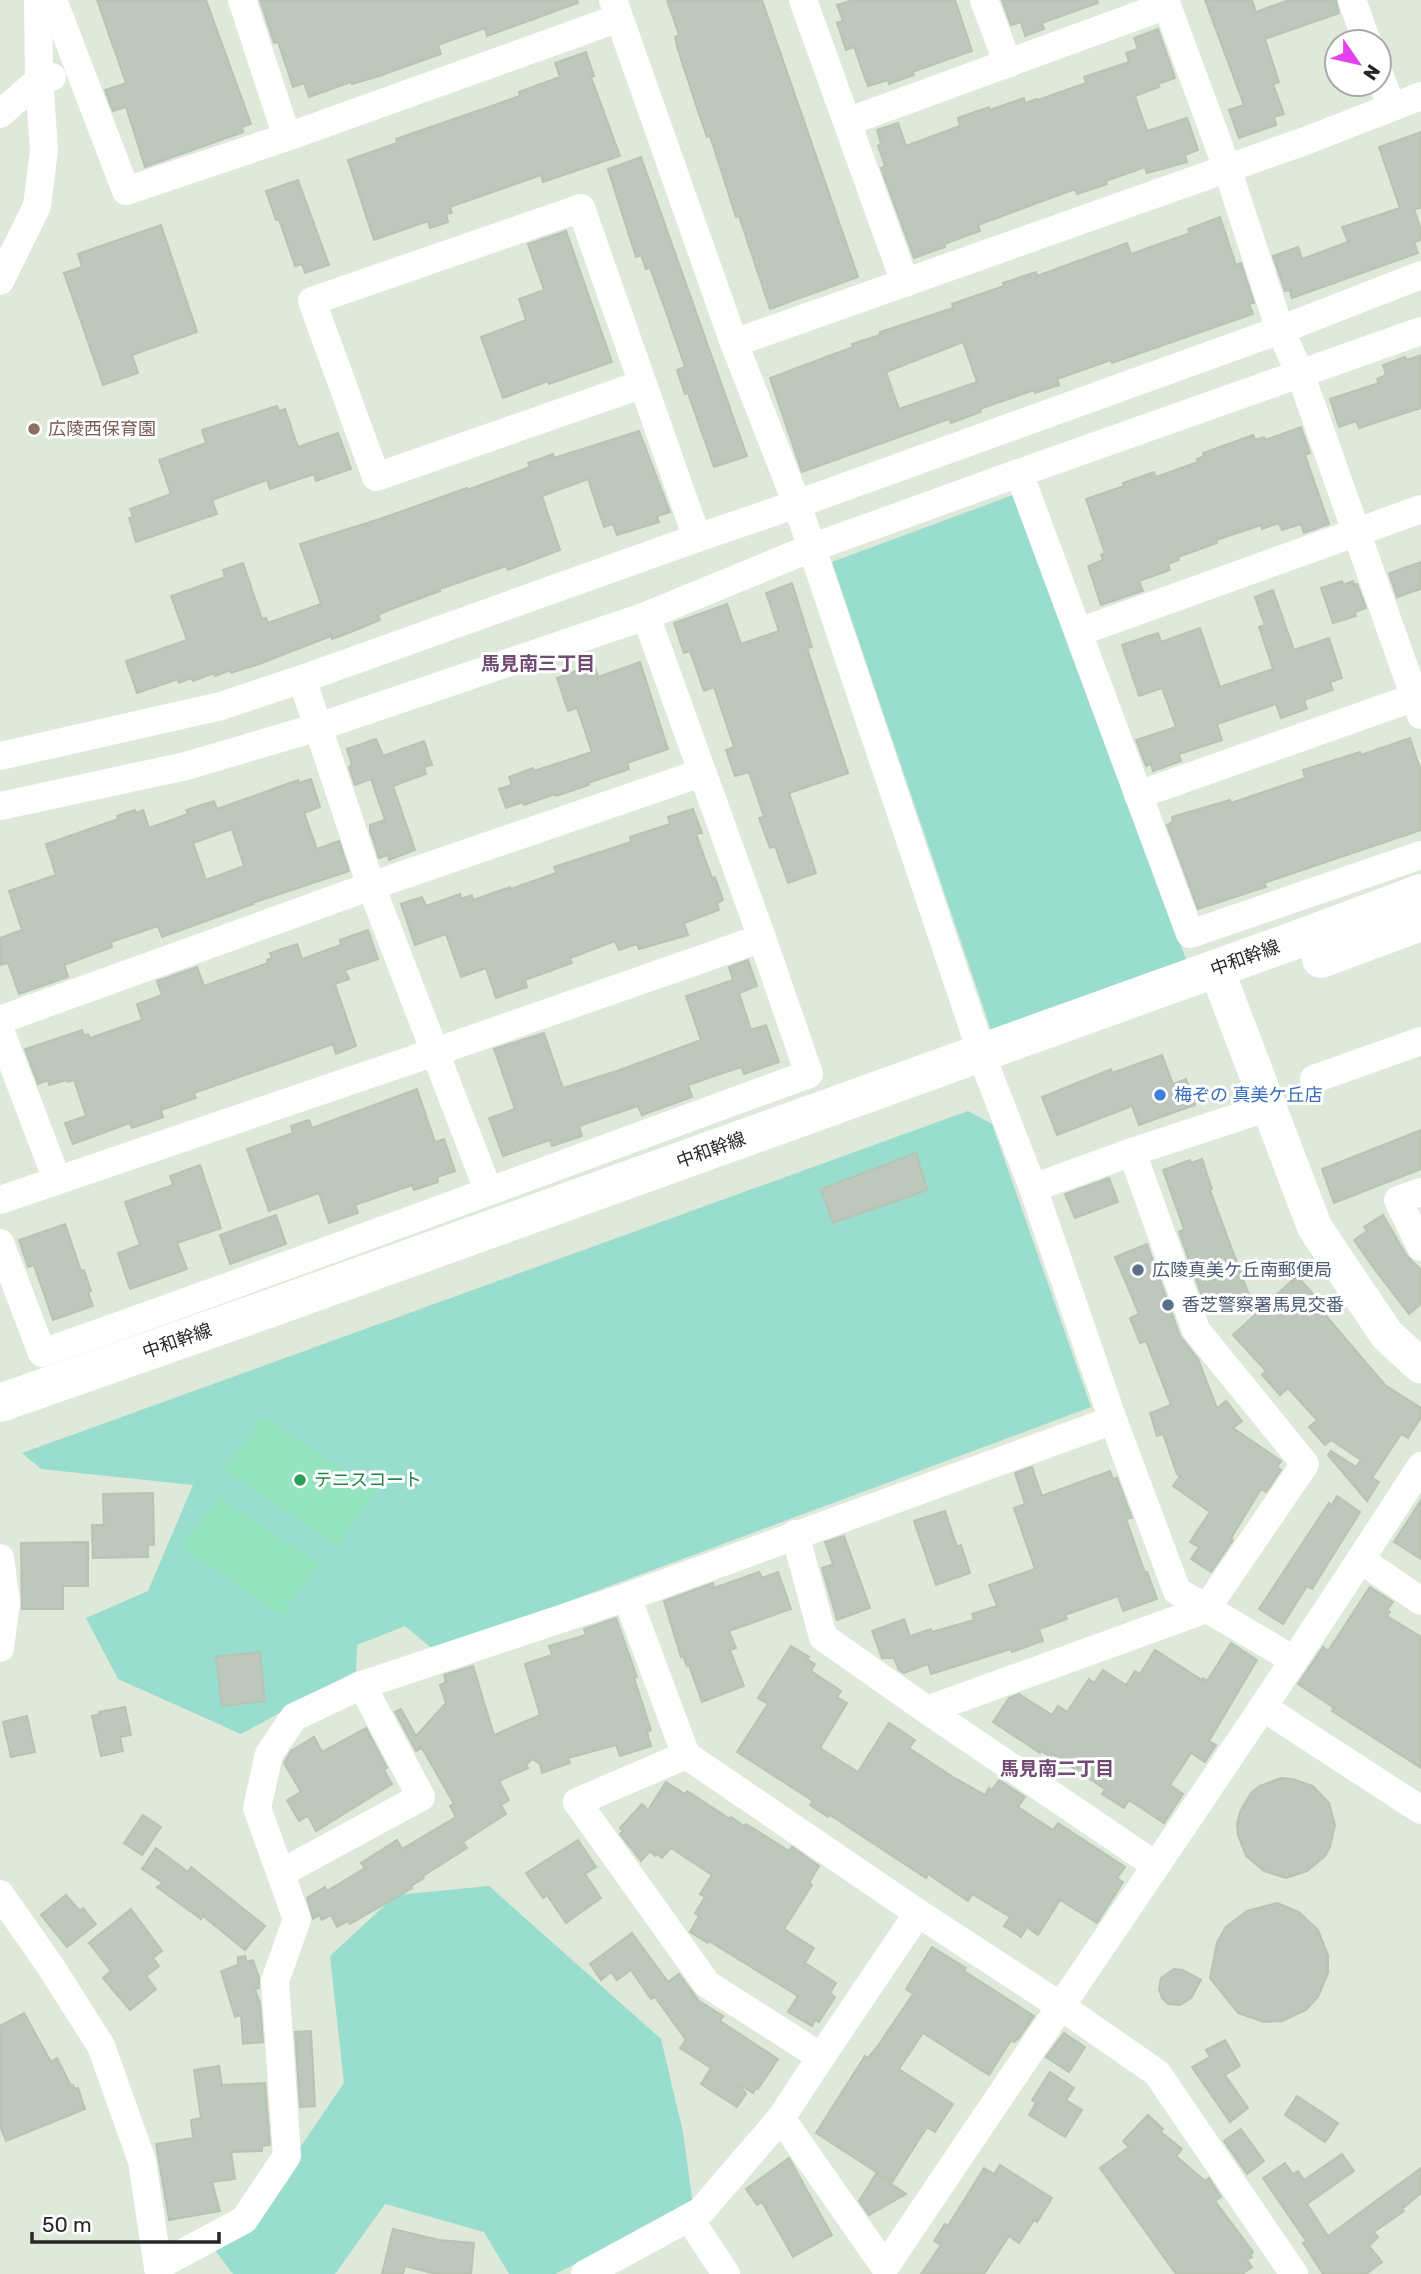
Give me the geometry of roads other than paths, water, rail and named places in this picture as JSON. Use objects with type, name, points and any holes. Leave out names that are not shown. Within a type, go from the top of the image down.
[{"type":"main road","name":"中和幹線","points":[[1221,981],[1421,893]]},
{"type":"main road","name":"中和幹線","points":[[0,1403],[1221,981],[1421,922]]},
{"type":"main road","name":"中和幹線","points":[[0,1429],[615,1212],[986,1063]]},
{"type":"street","points":[[0,281],[37,206],[44,150],[39,80],[38,0]]},
{"type":"street","points":[[53,0],[126,191],[287,137],[616,9],[734,343],[797,504],[986,1063],[1177,1591],[1294,1660]]},
{"type":"street","points":[[242,0],[287,137]]},
{"type":"street","points":[[803,0],[905,283]]},
{"type":"street","points":[[984,0],[1008,64]]},
{"type":"street","points":[[1352,0],[1362,28]]},
{"type":"street","points":[[847,122],[1166,3],[1227,168],[1280,330],[1300,373],[1419,702],[1138,795]]},
{"type":"street","points":[[0,114],[39,80],[60,75],[82,78]]},
{"type":"street","points":[[734,343],[1305,141],[1421,96]]},
{"type":"street","points":[[1388,98],[1391,106]]},
{"type":"street","points":[[643,384],[376,477],[312,301],[581,208],[643,384],[697,538]]},
{"type":"street","points":[[0,756],[222,706],[302,679],[1280,330],[1421,275]]},
{"type":"street","points":[[0,806],[186,766],[318,727],[646,616],[811,548],[1421,331]]},
{"type":"street","points":[[1020,473],[1190,934],[1421,855]]},
{"type":"street","points":[[1079,632],[1421,509]]},
{"type":"street","points":[[0,1243],[42,1353],[219,1291],[808,1074],[646,616]]},
{"type":"street","points":[[302,679],[371,886],[488,1190]]},
{"type":"street","points":[[0,1020],[371,886],[701,772]]},
{"type":"street","points":[[0,1200],[762,938]]},
{"type":"street","points":[[1221,981],[1315,1228],[1387,1335],[1421,1366]]},
{"type":"street","points":[[0,1030],[57,1180]]},
{"type":"street","points":[[1314,1079],[1421,1041]]},
{"type":"street","points":[[1033,1188],[1269,1107]]},
{"type":"street","points":[[927,1710],[1206,1609],[1305,1464],[1196,1331],[1132,1152]]},
{"type":"street","points":[[1421,1192],[1398,1200],[1421,1247]]},
{"type":"street","points":[[0,1895],[102,2046],[142,2161],[159,2270],[244,2220],[287,2156],[275,1981],[297,1919],[257,1808],[269,1754],[294,1717],[362,1685],[627,1597],[1113,1420]]},
{"type":"street","points":[[781,2118],[884,2267],[1059,2005],[1264,1708],[1421,1466]]},
{"type":"street","points":[[795,1534],[824,1637],[1155,1865]]},
{"type":"street","points":[[0,1558],[6,1602],[0,1648]]},
{"type":"street","points":[[1361,1560],[1421,1601]]},
{"type":"street","points":[[627,1597],[686,1755],[1157,2073],[1294,2274]]},
{"type":"street","points":[[281,1873],[421,1797],[362,1685]]},
{"type":"street","points":[[1264,1708],[1421,1810]]},
{"type":"street","points":[[686,1755],[577,1802],[707,1984],[821,2057]]},
{"type":"street","points":[[585,2274],[701,2211],[781,2118],[918,1913]]},
{"type":"street","points":[[689,2218],[726,2274]]},
{"type":"place","name":"広陵西保育園","points":[[34,429]]},
{"type":"place","name":"梅ぞの 真美ケ丘店","points":[[1160,1095]]},
{"type":"place","name":"広陵真美ケ丘南郵便局","points":[[1138,1270]]},
{"type":"place","name":"香芝警察署馬見交番","points":[[1168,1305]]},
{"type":"place","name":"テニスコート","points":[[300,1480]]},
{"type":"district","name":"馬見南三丁目","points":[[538,663]]},
{"type":"district","name":"馬見南二丁目","points":[[1057,1768]]}]
